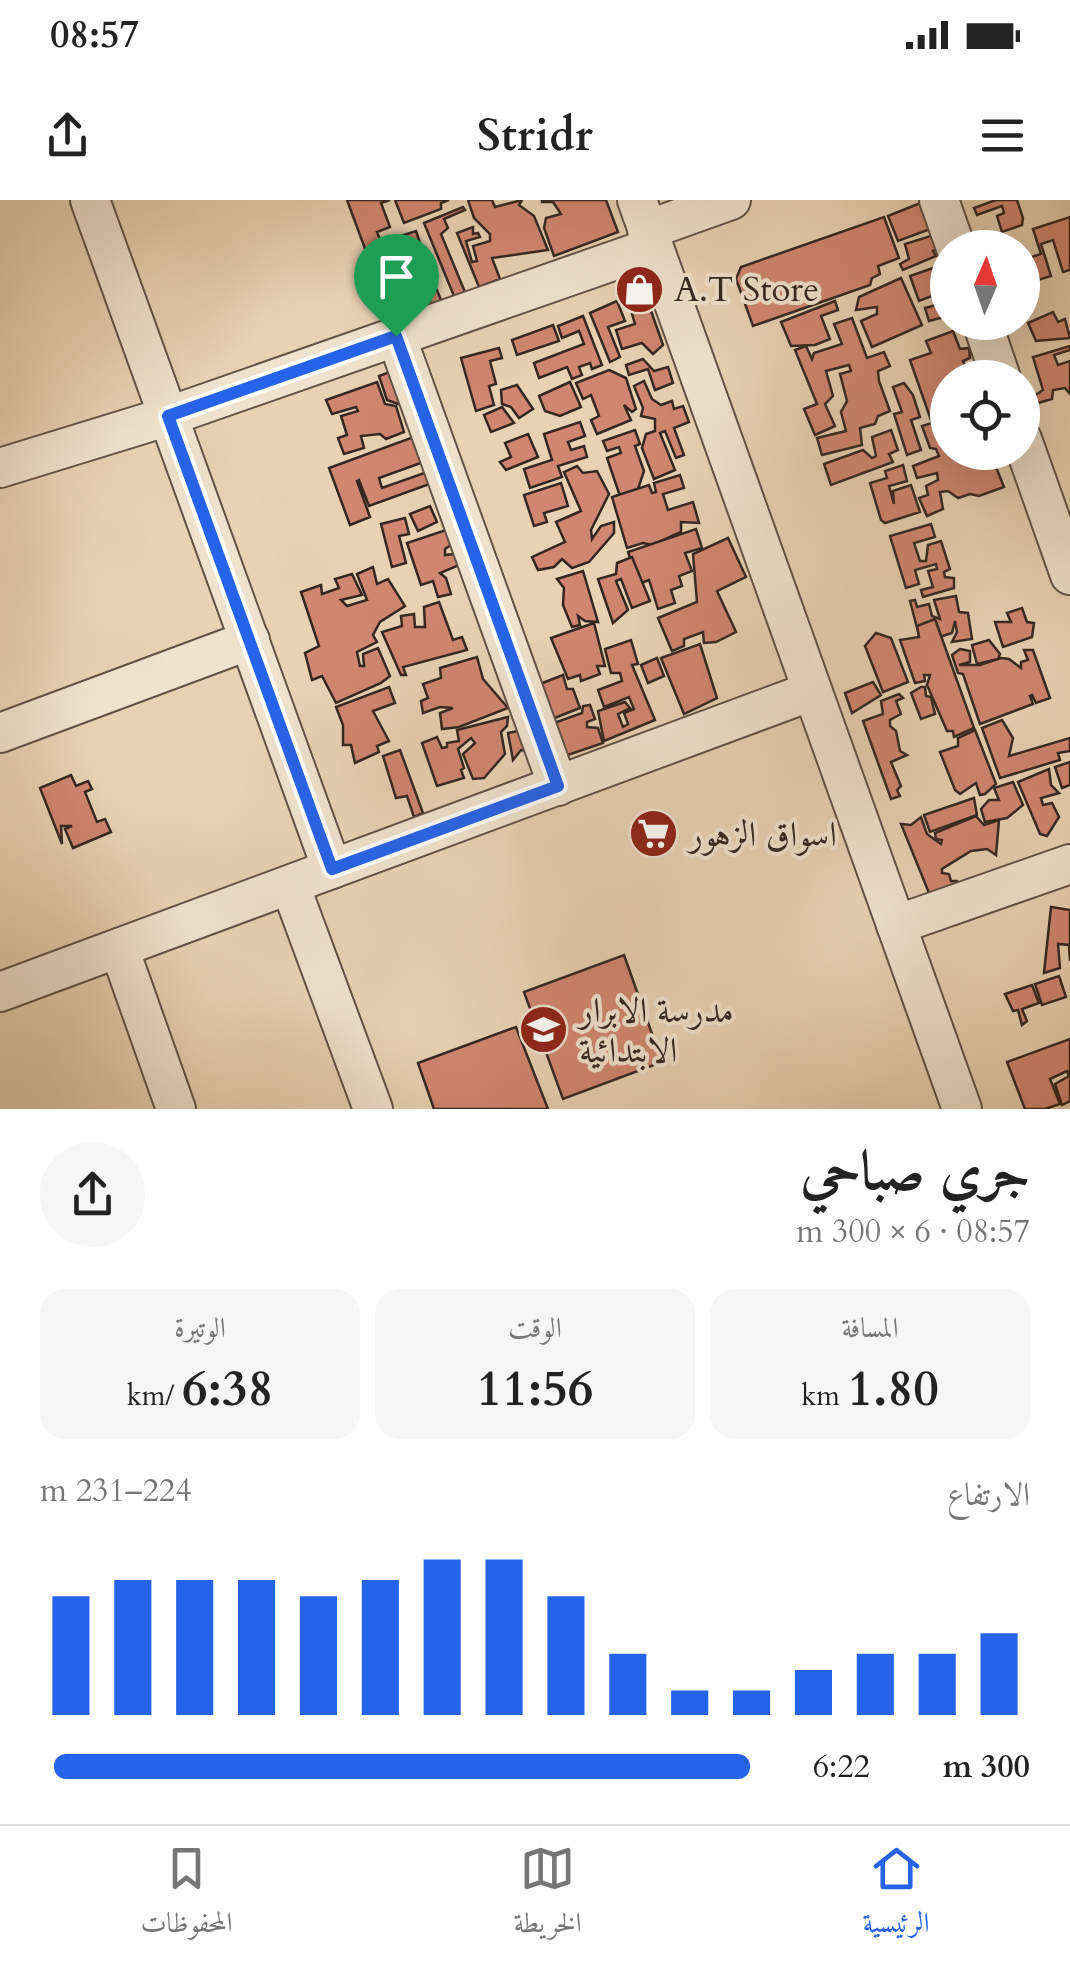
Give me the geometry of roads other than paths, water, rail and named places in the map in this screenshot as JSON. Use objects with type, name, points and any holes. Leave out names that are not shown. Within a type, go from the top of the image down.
[{"type":"street","points":[[90,200],[332,869]]},
{"type":"street","points":[[0,468],[168,416],[396,336],[646,225],[731,200]]},
{"type":"street","points":[[939,200],[950,230]]},
{"type":"street","points":[[646,225],[962,1109]]},
{"type":"street","points":[[396,336],[558,786]]},
{"type":"street","points":[[1033,470],[1070,575]]},
{"type":"street","points":[[0,733],[250,640]]},
{"type":"street","points":[[0,992],[812,692]]},
{"type":"street","points":[[896,925],[1070,864]]},
{"type":"street","points":[[290,885],[373,1109]]},
{"type":"street","points":[[118,948],[176,1109]]},
{"type":"place","name":"A.T Store","points":[[639,289]]},
{"type":"place","name":"اسواق الزهور","points":[[654,834]]},
{"type":"place","name":"مدرسة الابرار الابتدائية","points":[[544,1030]]}]
